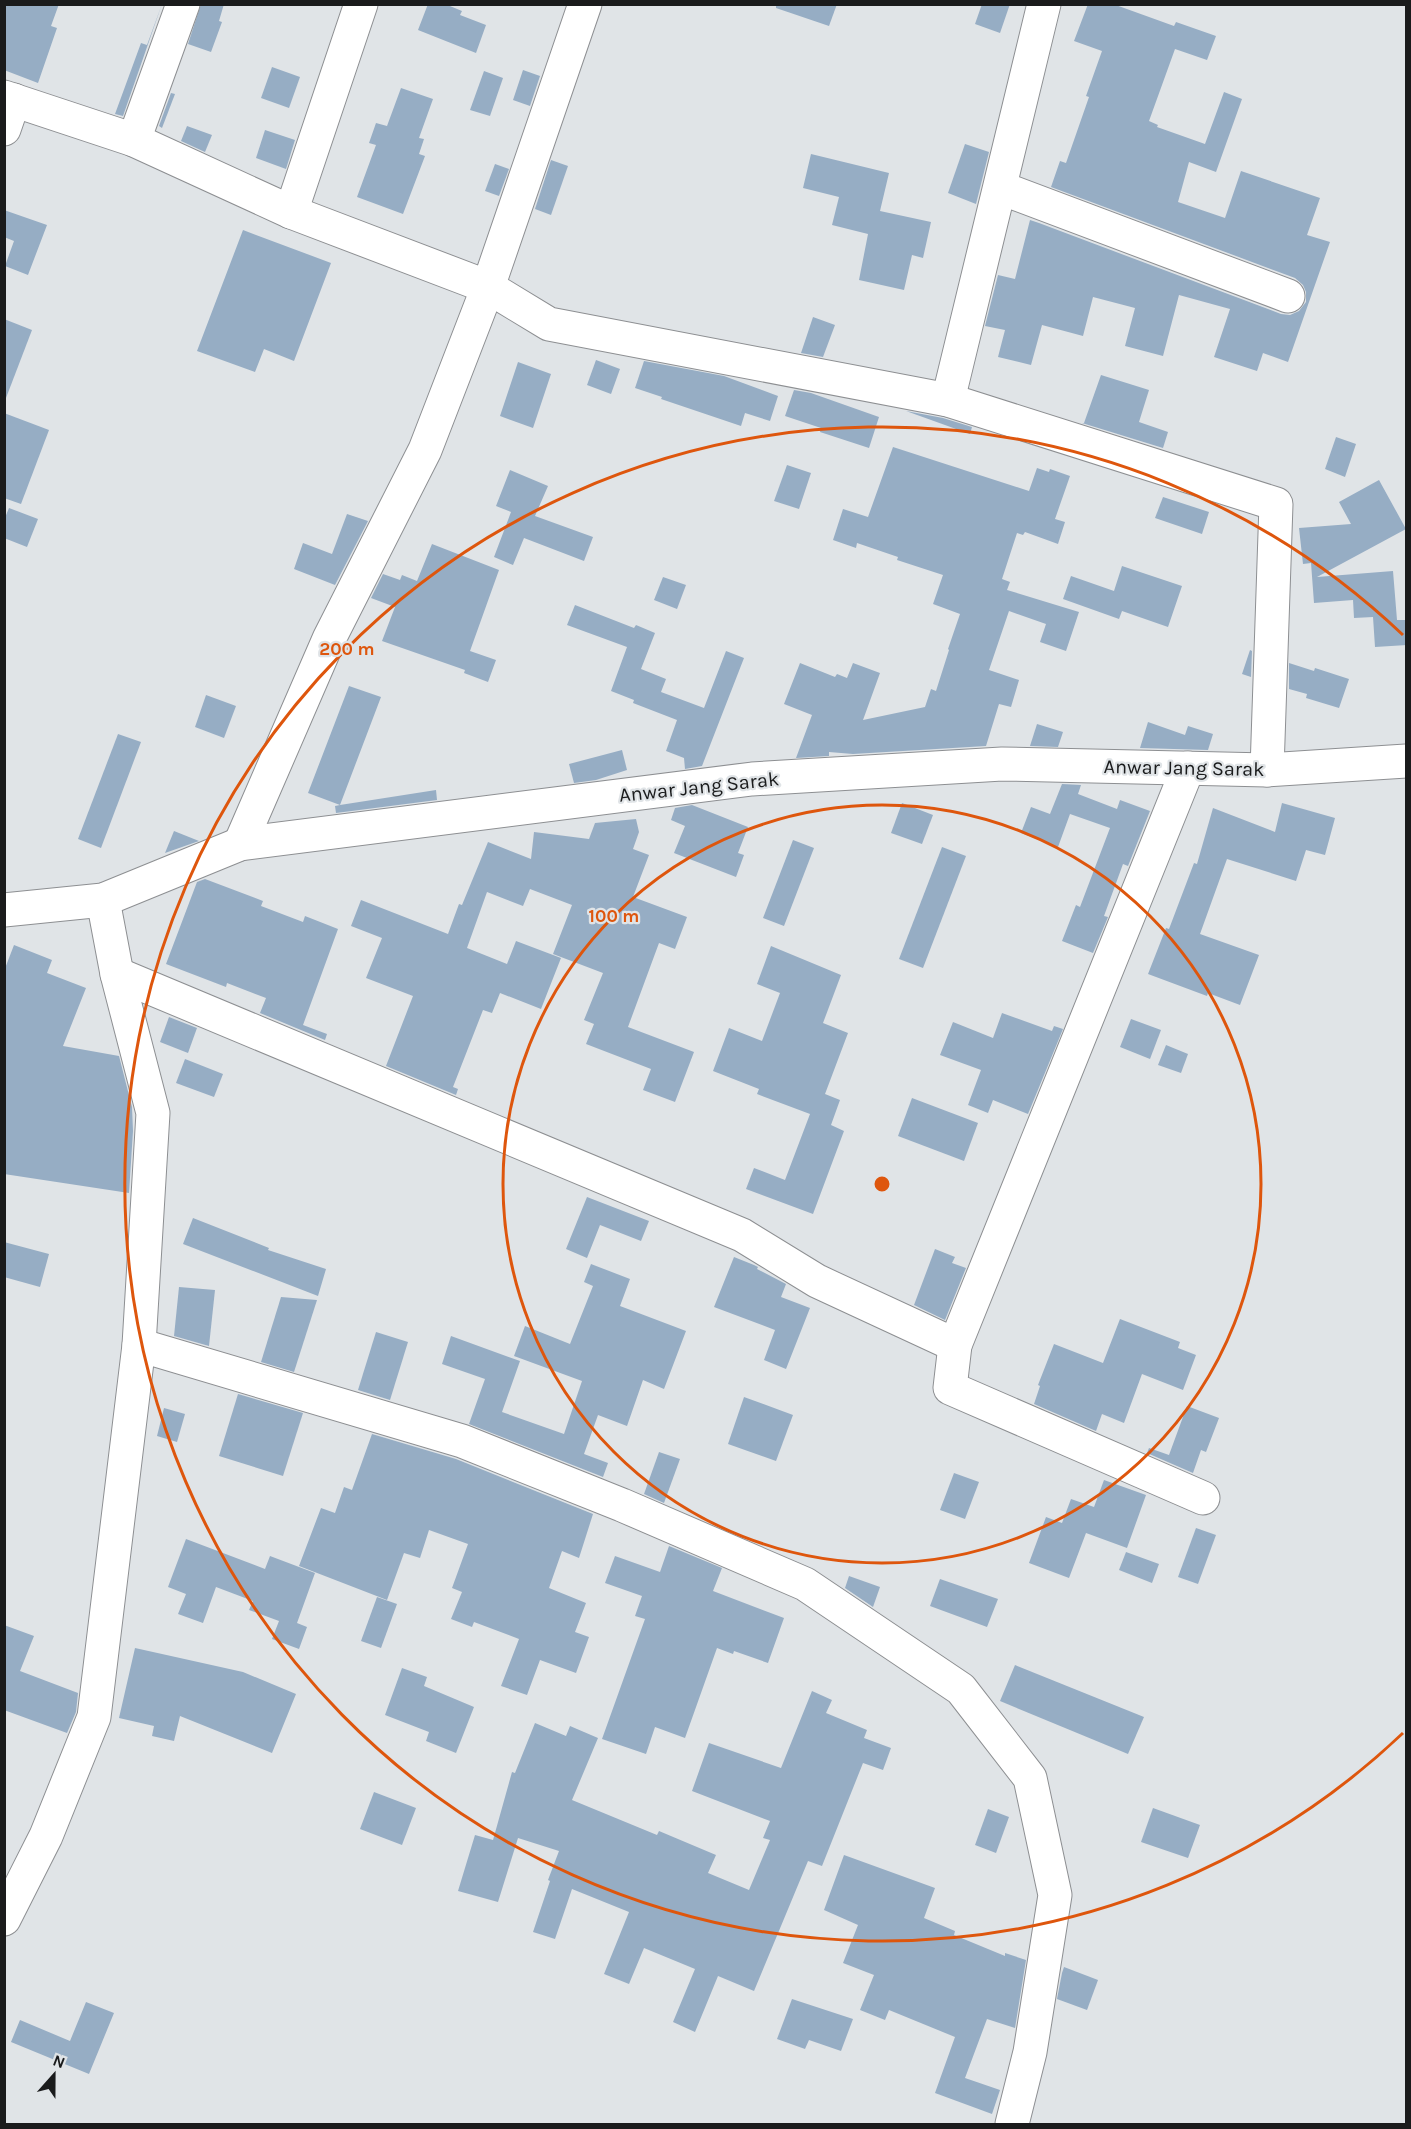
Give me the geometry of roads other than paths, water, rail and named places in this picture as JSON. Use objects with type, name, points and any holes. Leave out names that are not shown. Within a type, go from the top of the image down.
[{"type":"street","points":[[134,140],[183,4]]},
{"type":"street","points":[[291,212],[361,4]]},
{"type":"street","points":[[240,844],[329,639],[425,450],[488,287],[585,4]]},
{"type":"street","points":[[948,400],[1044,4]]},
{"type":"street","points":[[8,108],[134,140],[291,212],[488,287],[549,324],[948,400],[1276,504],[1267,770]]},
{"type":"street","points":[[1000,188],[1288,296]]},
{"type":"street","name":"Anwar Jang Sarak","points":[[4,910],[103,900],[240,844],[752,779],[1002,764],[1267,770],[1407,761]]},
{"type":"street","points":[[1188,768],[955,1345],[950,1388],[1203,1498]]},
{"type":"street","points":[[4,1918],[46,1836],[94,1717],[140,1345],[153,1113],[117,974],[103,900]]},
{"type":"street","points":[[117,974],[742,1235],[817,1281],[955,1345]]},
{"type":"street","points":[[140,1345],[462,1441],[622,1505],[805,1584],[961,1689],[1030,1778],[1054,1895],[1030,2052],[1012,2124]]}]
